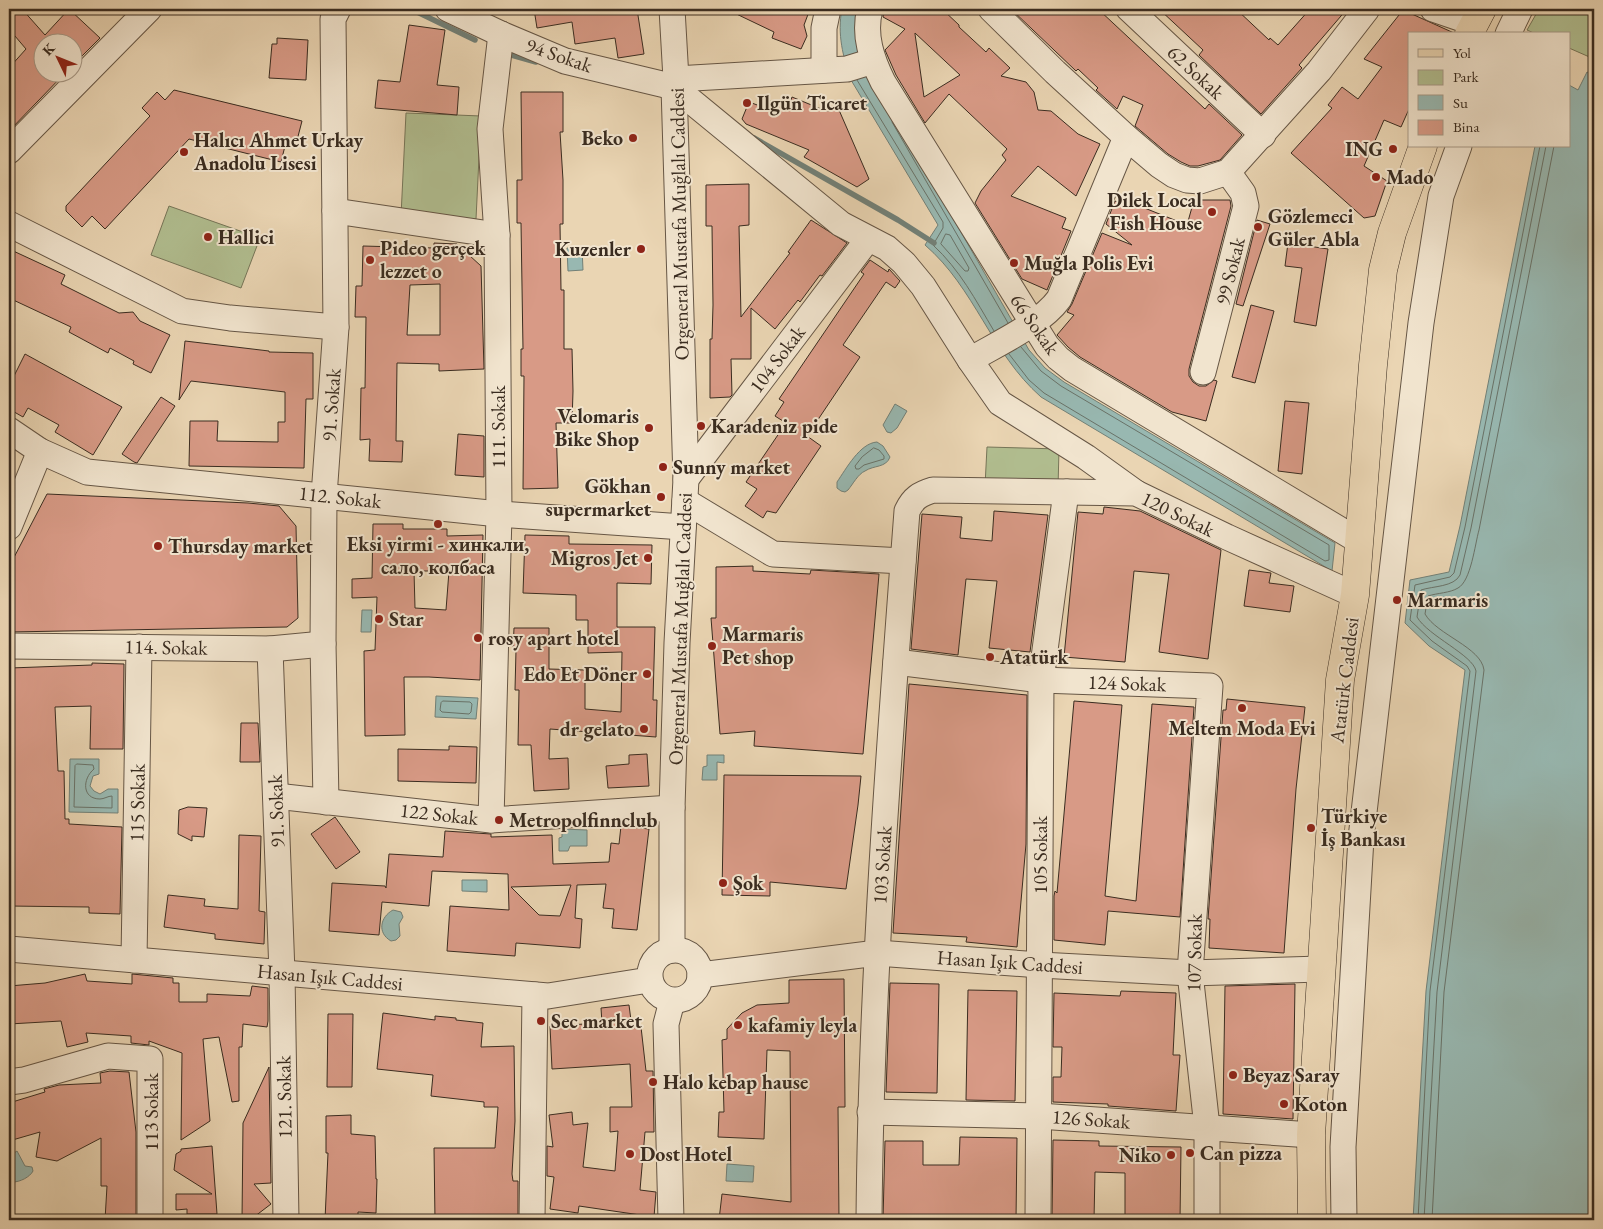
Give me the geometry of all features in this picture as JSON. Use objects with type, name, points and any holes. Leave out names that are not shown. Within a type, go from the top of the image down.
[{"type":"main road","name":"Atatürk Caddesi","points":[[1312,1220],[1311,1135],[1340,680],[1355,595],[1372,365],[1383,270],[1392,233],[1422,148]]},
{"type":"street","points":[[9,151],[149,9]]},
{"type":"street","name":"91. Sokak","points":[[326,802],[323,644],[324,496],[336,327],[333,19],[338,9]]},
{"type":"street","name":"94 Sokak","points":[[448,9],[500,43],[565,61],[675,83]]},
{"type":"street","name":"Orgeneral Mustafa Muğlalı Caddesi","points":[[672,9],[686,490],[672,808],[672,950]]},
{"type":"street","points":[[828,9],[824,28],[852,66]]},
{"type":"street","name":"66 Sokak","points":[[870,9],[868,40],[852,66],[883,82],[1027,326],[1058,358],[1072,369],[1359,541]]},
{"type":"street","points":[[991,9],[1126,137],[1174,175],[1187,180],[1200,181],[1228,172],[1319,71],[1367,9]]},
{"type":"street","name":"62 Sokak","points":[[1129,9],[1263,135]]},
{"type":"street","points":[[1433,9],[1475,22]]},
{"type":"street","points":[[1509,32],[1520,9]]},
{"type":"street","name":"111. Sokak","points":[[491,820],[499,514],[497,236],[490,129],[500,43]]},
{"type":"street","points":[[675,83],[852,66]]},
{"type":"street","points":[[675,83],[841,224],[887,248],[904,263],[923,286],[1000,403],[1086,457],[1136,493]]},
{"type":"street","points":[[970,360],[1051,310],[1058,299],[1126,137]]},
{"type":"street","points":[[1344,1220],[1343,1147],[1361,838],[1421,323],[1441,196],[1458,148]]},
{"type":"street","name":"99 Sokak","points":[[1203,372],[1246,206],[1243,193],[1228,172]]},
{"type":"street","points":[[335,211],[497,236]]},
{"type":"street","points":[[9,224],[182,311],[230,318],[336,327]]},
{"type":"street","name":"104 Sokak","points":[[686,490],[868,239]]},
{"type":"street","name":"112. Sokak","points":[[9,430],[40,452],[87,472],[499,514],[683,528]]},
{"type":"street","points":[[9,527],[40,452]]},
{"type":"street","points":[[686,490],[773,554],[903,561]]},
{"type":"street","name":"120 Sokak","points":[[907,511],[912,500],[922,493],[933,490],[1136,493],[1355,595]]},
{"type":"street","name":"105 Sokak","points":[[1038,1220],[1040,680],[1066,492]]},
{"type":"street","name":"103 Sokak","points":[[869,1220],[870,1112],[876,953],[907,511]]},
{"type":"street","name":"114. Sokak","points":[[9,646],[270,648],[323,644]]},
{"type":"street","name":"115 Sokak","points":[[134,960],[139,647]]},
{"type":"street","name":"91. Sokak","points":[[270,648],[282,973]]},
{"type":"street","name":"124 Sokak","points":[[896,662],[1040,680],[1210,686]]},
{"type":"street","name":"107 Sokak","points":[[1207,1220],[1207,1127],[1190,973],[1210,686]]},
{"type":"street","name":"122 Sokak","points":[[276,796],[491,820],[672,808]]},
{"type":"street","name":"Hasan Işık Caddesi","points":[[9,949],[548,996],[649,980]]},
{"type":"street","points":[[672,950],[680,950],[695,959],[700,975],[699,984],[688,997],[680,1000],[664,998],[657,994],[649,980],[649,971],[652,963],[664,952],[672,950]]},
{"type":"street","name":"Hasan Işık Caddesi","points":[[700,975],[876,953],[1190,973],[1321,969]]},
{"type":"street","name":"121. Sokak","points":[[282,973],[286,1220]]},
{"type":"street","points":[[532,1220],[535,995]]},
{"type":"street","points":[[671,1220],[666,1024],[672,1000]]},
{"type":"street","name":"113 Sokak","points":[[9,1082],[24,1080],[108,1056],[150,1059],[150,1220]]},
{"type":"street","name":"126 Sokak","points":[[870,1112],[1039,1116],[1311,1135]]},
{"type":"green space","points":[[1539,9],[1594,9],[1594,59],[1570,48],[1570,32],[1532,32],[1527,30]]},
{"type":"green space","points":[[406,113],[481,116],[476,219],[401,216]]},
{"type":"green space","points":[[169,206],[260,238],[241,288],[151,255]]},
{"type":"green space","points":[[987,447],[1059,449],[1058,488],[985,486]]},
{"type":"water","points":[[842,9],[858,9],[869,73],[1029,350],[1045,368],[1064,382],[1335,543],[1332,571],[1041,397],[1024,380],[1009,361],[957,281],[925,245],[938,225],[851,80],[842,45],[840,27]]},
{"type":"water","points":[[1587,72],[1594,75],[1594,1220],[1413,1220],[1426,991],[1465,670],[1429,646],[1405,623],[1410,580],[1449,572],[1460,526],[1535,148],[1570,148],[1570,86],[1578,90]]},
{"type":"water","points":[[582,247],[583,270],[568,271],[567,248]]},
{"type":"water","points":[[895,404],[907,411],[897,428],[891,433],[887,432],[883,425]]},
{"type":"water","points":[[877,442],[883,446],[890,457],[888,461],[883,465],[862,472],[845,492],[837,488],[837,482],[854,457],[871,443]]},
{"type":"water","points":[[362,610],[372,610],[371,632],[361,632]]},
{"type":"water","points":[[436,696],[478,698],[476,719],[435,717]]},
{"type":"water","points":[[707,755],[724,755],[724,763],[717,762],[717,780],[702,780],[703,767],[707,766]]},
{"type":"water","points":[[70,759],[99,759],[99,774],[93,776],[90,786],[100,794],[108,789],[118,789],[118,813],[69,812]]},
{"type":"water","points":[[562,829],[587,830],[587,846],[570,846],[568,851],[559,851],[559,838],[562,837]]},
{"type":"water","points":[[462,880],[487,880],[487,892],[462,891]]},
{"type":"water","points":[[393,910],[401,912],[403,917],[399,924],[400,936],[396,940],[391,941],[384,934],[382,925],[385,917]]},
{"type":"water","points":[[17,1151],[25,1166],[32,1167],[33,1171],[24,1179],[13,1182],[11,1155]]},
{"type":"water","points":[[727,1164],[754,1166],[753,1182],[726,1181]]},
{"type":"building","points":[[9,9],[22,9],[42,32],[32,32],[32,82],[56,82],[9,131],[9,68],[26,49],[9,29]]},
{"type":"building","points":[[69,9],[100,38],[82,56],[82,32],[48,32]]},
{"type":"building","points":[[534,9],[637,9],[644,54],[618,58],[615,38],[575,44],[572,22],[537,28]]},
{"type":"building","points":[[726,9],[810,9],[804,25],[807,36],[801,49],[772,38],[774,32]]},
{"type":"building","points":[[884,9],[942,9],[986,52],[989,48],[1010,68],[1001,76],[1026,82],[1034,92],[1038,110],[1051,111],[1078,134],[1100,144],[1076,196],[1038,166],[1011,196],[1066,218],[1062,228],[1071,231],[1047,290],[1022,279],[975,203],[981,191],[1006,160],[1002,155],[1007,149],[949,94],[925,123],[896,75],[885,50],[905,29],[883,17]],"holes":[[[915,33],[960,75],[924,97]]]},
{"type":"building","points":[[1011,9],[1098,9],[1205,109],[1209,104],[1242,135],[1220,160],[1198,166],[1190,166],[1181,162],[1168,154],[1135,126],[1143,105],[1123,96],[1117,109],[1096,90],[1098,88],[1078,69],[1076,71]]},
{"type":"building","points":[[1159,9],[1236,9],[1269,40],[1270,38],[1278,45],[1310,9],[1347,9],[1299,65],[1302,68],[1261,114],[1199,55],[1203,50]]},
{"type":"building","points":[[1403,10],[1452,32],[1408,32],[1408,111],[1401,127],[1384,120],[1364,166],[1387,181],[1375,216],[1364,218],[1291,153],[1332,108],[1328,105],[1342,87],[1358,99],[1382,67],[1364,59]]},
{"type":"building","points":[[409,25],[445,30],[437,85],[459,87],[457,115],[375,108],[378,80],[400,82]]},
{"type":"building","points":[[277,38],[308,40],[306,80],[269,78],[272,44],[277,44]]},
{"type":"building","points":[[174,90],[302,121],[295,148],[285,146],[281,162],[189,139],[105,229],[92,216],[82,227],[66,211],[66,206],[150,116],[142,108],[157,92],[165,100]]},
{"type":"building","points":[[521,92],[563,92],[563,132],[560,132],[563,180],[563,224],[560,224],[561,290],[564,290],[564,349],[572,349],[573,391],[572,423],[556,423],[558,488],[523,489],[524,376],[521,376],[521,349],[523,349],[521,223],[517,223],[517,180],[522,180]]},
{"type":"building","points":[[792,97],[826,111],[839,110],[869,179],[857,187],[804,157],[809,150],[746,124],[742,119],[749,102],[760,106],[763,98],[780,105],[781,103],[789,106]]},
{"type":"building","points":[[749,184],[749,225],[739,226],[741,317],[790,253],[788,252],[811,220],[847,243],[822,276],[820,275],[800,302],[798,300],[775,329],[751,308],[751,359],[731,359],[732,395],[730,397],[710,398],[710,339],[712,339],[713,305],[712,226],[706,226],[706,185]]},
{"type":"building","points":[[1194,200],[1230,200],[1231,206],[1189,369],[1189,376],[1199,386],[1206,386],[1214,380],[1217,381],[1206,421],[1172,412],[1080,357],[1057,335],[1074,315],[1067,312],[1102,233],[1132,245],[1106,224],[1115,201],[1131,208],[1132,203],[1187,225]]},
{"type":"building","points":[[1257,220],[1270,224],[1243,306],[1236,304]]},
{"type":"building","points":[[434,243],[457,244],[481,266],[484,369],[439,371],[439,364],[397,363],[396,441],[403,441],[402,462],[369,461],[370,439],[360,440],[361,388],[365,388],[366,317],[355,317],[356,286],[362,286],[363,246],[434,248]],"holes":[[[440,284],[440,335],[407,335],[410,285]]]},
{"type":"building","points":[[1288,243],[1328,249],[1316,326],[1294,322],[1302,268],[1285,266]]},
{"type":"building","points":[[9,249],[65,275],[61,284],[119,313],[133,312],[140,321],[170,335],[151,373],[133,364],[134,361],[110,348],[108,353],[69,332],[71,327],[9,298]]},
{"type":"building","points":[[870,260],[888,272],[889,269],[900,281],[895,288],[886,282],[843,345],[860,357],[807,436],[821,446],[776,513],[767,511],[763,518],[745,506],[757,489],[746,482],[786,423],[775,416],[784,402],[779,399],[864,274],[861,272]]},
{"type":"building","points":[[1251,305],[1274,311],[1255,383],[1232,377]]},
{"type":"building","points":[[185,341],[269,352],[313,353],[313,399],[306,399],[304,468],[189,466],[190,421],[218,421],[217,441],[278,442],[278,422],[285,422],[285,392],[191,381],[179,400]]},
{"type":"building","points":[[25,354],[122,407],[93,455],[55,432],[59,425],[28,408],[23,417],[9,409],[9,386]]},
{"type":"building","points":[[161,397],[175,406],[137,463],[134,462],[122,454]]},
{"type":"building","points":[[1285,401],[1309,403],[1302,474],[1278,471]]},
{"type":"building","points":[[458,434],[484,436],[484,477],[455,475]]},
{"type":"building","name":"Thursday market","points":[[47,494],[279,506],[296,526],[298,618],[287,627],[9,632],[9,567]]},
{"type":"building","points":[[1104,507],[1140,511],[1221,550],[1208,659],[1159,652],[1169,574],[1134,571],[1125,662],[1064,657],[1078,512],[1103,514]]},
{"type":"building","points":[[994,511],[1048,515],[1030,652],[989,648],[997,581],[966,579],[958,655],[911,649],[922,514],[962,517],[960,538],[992,541]]},
{"type":"building","points":[[373,524],[403,524],[403,529],[447,529],[447,536],[483,535],[480,680],[404,677],[405,735],[365,736],[364,651],[375,650],[377,597],[352,598],[352,579],[372,578]],"holes":[[[414,571],[449,571],[446,610],[415,608]]]},
{"type":"building","points":[[525,535],[569,536],[569,544],[652,545],[651,584],[617,583],[617,627],[655,627],[653,700],[657,700],[656,737],[550,729],[549,759],[568,758],[569,789],[534,791],[531,745],[518,745],[519,690],[515,690],[516,650],[513,650],[514,628],[549,628],[549,669],[585,670],[585,709],[621,712],[622,652],[588,653],[588,620],[576,620],[576,595],[523,593]]},
{"type":"building","points":[[753,566],[753,571],[810,574],[811,570],[879,574],[863,754],[754,746],[755,731],[720,734],[711,618],[716,618],[716,567]]},
{"type":"building","points":[[1249,570],[1271,573],[1269,583],[1294,586],[1290,612],[1244,606]]},
{"type":"building","points":[[92,663],[124,664],[123,749],[90,749],[91,706],[55,707],[58,771],[64,771],[65,819],[69,819],[69,824],[122,827],[120,914],[89,913],[89,907],[9,906],[9,729],[12,729],[10,668],[92,665]]},
{"type":"building","points":[[909,684],[1027,695],[1026,844],[1017,947],[966,942],[967,937],[893,933]]},
{"type":"building","points":[[1227,699],[1305,707],[1296,789],[1284,953],[1209,948],[1210,919],[1208,919],[1223,710],[1226,710]]},
{"type":"building","points":[[1074,701],[1122,705],[1105,896],[1136,901],[1152,704],[1194,707],[1180,917],[1108,911],[1105,945],[1054,940],[1054,896],[1055,891],[1057,893]]},
{"type":"building","points":[[241,723],[258,723],[260,762],[240,762]]},
{"type":"building","points":[[449,746],[477,747],[476,783],[398,781],[398,749],[449,750]]},
{"type":"building","points":[[647,754],[649,786],[608,788],[606,766],[629,764],[629,755]]},
{"type":"building","points":[[724,775],[861,776],[846,889],[770,882],[770,896],[722,895]]},
{"type":"building","points":[[188,807],[207,808],[204,837],[192,836],[192,841],[178,834],[179,810]]},
{"type":"building","points":[[335,817],[360,852],[336,869],[311,834]]},
{"type":"building","points":[[621,826],[649,829],[637,930],[612,928],[614,909],[603,908],[606,884],[577,885],[575,918],[582,919],[580,948],[516,943],[515,956],[447,951],[450,906],[509,910],[508,874],[432,871],[429,906],[382,902],[379,935],[329,931],[332,883],[385,886],[386,888],[389,854],[443,857],[445,831],[491,834],[491,837],[552,835],[553,864],[609,862],[611,843],[619,844]],"holes":[[[571,885],[560,916],[539,915],[511,887]]]},
{"type":"building","points":[[239,835],[261,836],[259,911],[265,912],[264,944],[215,939],[215,934],[164,927],[168,895],[205,899],[204,906],[238,909]]},
{"type":"building","points":[[85,974],[87,981],[132,984],[132,974],[173,978],[173,983],[179,983],[179,1002],[207,1002],[207,994],[250,996],[252,986],[268,988],[267,1027],[243,1024],[242,1047],[239,1047],[239,1101],[232,1102],[219,1037],[203,1039],[210,1121],[181,1140],[182,1053],[149,1041],[149,1045],[131,1043],[131,1036],[86,1033],[88,1042],[67,1047],[61,1021],[9,1024],[9,986],[45,983]]},
{"type":"building","points":[[844,979],[845,1107],[838,1107],[839,1220],[719,1220],[722,1194],[791,1202],[790,1051],[767,1050],[764,1139],[718,1137],[719,1112],[724,1112],[722,1040],[727,1039],[727,1029],[742,1013],[757,1005],[789,1003],[789,980]]},
{"type":"building","points":[[890,983],[939,984],[937,1093],[886,1092]]},
{"type":"building","points":[[1295,984],[1293,1119],[1223,1114],[1225,986]]},
{"type":"building","points":[[968,990],[1017,991],[1015,1101],[966,1100]]},
{"type":"building","points":[[1121,991],[1176,993],[1173,1055],[1180,1055],[1176,1111],[1108,1106],[1108,1104],[1053,1102],[1053,1077],[1061,1077],[1062,1047],[1053,1047],[1054,993],[1120,996]]},
{"type":"building","points":[[629,1005],[632,1028],[641,1027],[646,1071],[653,1071],[654,1132],[645,1132],[640,1190],[656,1192],[654,1217],[579,1206],[578,1213],[550,1209],[554,1177],[547,1176],[547,1146],[553,1147],[549,1115],[572,1112],[573,1125],[588,1123],[583,1167],[615,1171],[618,1131],[610,1132],[610,1107],[632,1107],[630,1064],[552,1069],[550,1026],[602,1023],[601,1008]]},
{"type":"building","points":[[383,1013],[435,1020],[435,1016],[456,1018],[456,1020],[483,1023],[481,1047],[514,1046],[515,1121],[512,1174],[513,1181],[518,1181],[518,1220],[435,1220],[434,1148],[495,1148],[498,1107],[484,1107],[484,1102],[431,1096],[433,1075],[377,1069]]},
{"type":"building","points":[[328,1014],[353,1014],[352,1087],[327,1087]]},
{"type":"building","points":[[269,1067],[271,1183],[254,1184],[271,1204],[250,1220],[242,1220],[243,1123]]},
{"type":"building","points":[[110,1071],[129,1072],[136,1132],[136,1218],[133,1218],[133,1220],[105,1220],[107,1186],[101,1186],[101,1138],[57,1161],[36,1157],[40,1132],[9,1141],[9,1103],[45,1092],[44,1089],[59,1085],[101,1083],[100,1073]]},
{"type":"building","points":[[351,1115],[351,1134],[375,1136],[376,1213],[358,1212],[358,1220],[325,1220],[328,1153],[326,1153],[326,1116]]},
{"type":"building","points":[[960,1137],[1017,1138],[1016,1220],[883,1220],[885,1141],[923,1141],[923,1165],[959,1165]]},
{"type":"building","points":[[1053,1140],[1099,1141],[1099,1146],[1181,1147],[1180,1220],[1125,1220],[1125,1173],[1095,1172],[1094,1220],[1052,1220]]},
{"type":"building","points":[[212,1146],[217,1214],[187,1214],[187,1209],[176,1210],[176,1194],[212,1194],[174,1170],[176,1154],[181,1149]]},
{"type":"waterway","points":[[411,9],[475,40]]},
{"type":"waterway","points":[[504,53],[536,62]]},
{"type":"waterway","points":[[754,138],[898,220],[934,243]]},
{"type":"place","name":"Ilgün Ticaret","points":[[747,103]]},
{"type":"place","name":"Beko","points":[[633,138]]},
{"type":"place","name":"ING","points":[[1393,149]]},
{"type":"place","name":"Halıcı Ahmet Urkay Anadolu Lisesi","points":[[184,152]]},
{"type":"place","name":"Mado","points":[[1376,177]]},
{"type":"place","name":"Dilek Local Fish House","points":[[1212,212]]},
{"type":"place","name":"Gözlemeci Güler Abla","points":[[1258,227]]},
{"type":"place","name":"Hallici","points":[[208,237]]},
{"type":"place","name":"Kuzenler","points":[[641,249]]},
{"type":"place","name":"Pideo gerçek lezzet o","points":[[370,260]]},
{"type":"place","name":"Muğla Polis Evi","points":[[1014,263]]},
{"type":"place","name":"Karadeniz pide","points":[[701,426]]},
{"type":"place","name":"Velomaris Bike Shop","points":[[649,428]]},
{"type":"place","name":"Sunny market","points":[[663,467]]},
{"type":"place","name":"Gökhan supermarket","points":[[661,497]]},
{"type":"place","name":"Eksi yirmi - хинкали, сало, колбаса","points":[[438,524]]},
{"type":"place","name":"Thursday market","points":[[158,546]]},
{"type":"place","name":"Migros Jet","points":[[648,558]]},
{"type":"place","name":"Marmaris","points":[[1397,600]]},
{"type":"place","name":"Star","points":[[379,619]]},
{"type":"place","name":"rosy apart hotel","points":[[478,638]]},
{"type":"place","name":"Marmaris Pet shop","points":[[712,646]]},
{"type":"place","name":"Atatürk","points":[[990,657]]},
{"type":"place","name":"Edo Et Döner","points":[[647,674]]},
{"type":"place","name":"Meltem Moda Evi","points":[[1242,708]]},
{"type":"place","name":"dr gelato","points":[[644,729]]},
{"type":"place","name":"Metropolfinnclub","points":[[499,820]]},
{"type":"place","name":"Türkiye İş Bankası","points":[[1311,828]]},
{"type":"place","name":"Şok","points":[[723,883]]},
{"type":"place","name":"Sec market","points":[[541,1021]]},
{"type":"place","name":"kafamiy leyla","points":[[738,1025]]},
{"type":"place","name":"Beyaz Saray","points":[[1233,1075]]},
{"type":"place","name":"Halo kebap hause","points":[[653,1082]]},
{"type":"place","name":"Koton","points":[[1284,1104]]},
{"type":"place","name":"Can pizza","points":[[1190,1153]]},
{"type":"place","name":"Dost Hotel","points":[[630,1154]]},
{"type":"place","name":"Niko","points":[[1171,1155]]}]
